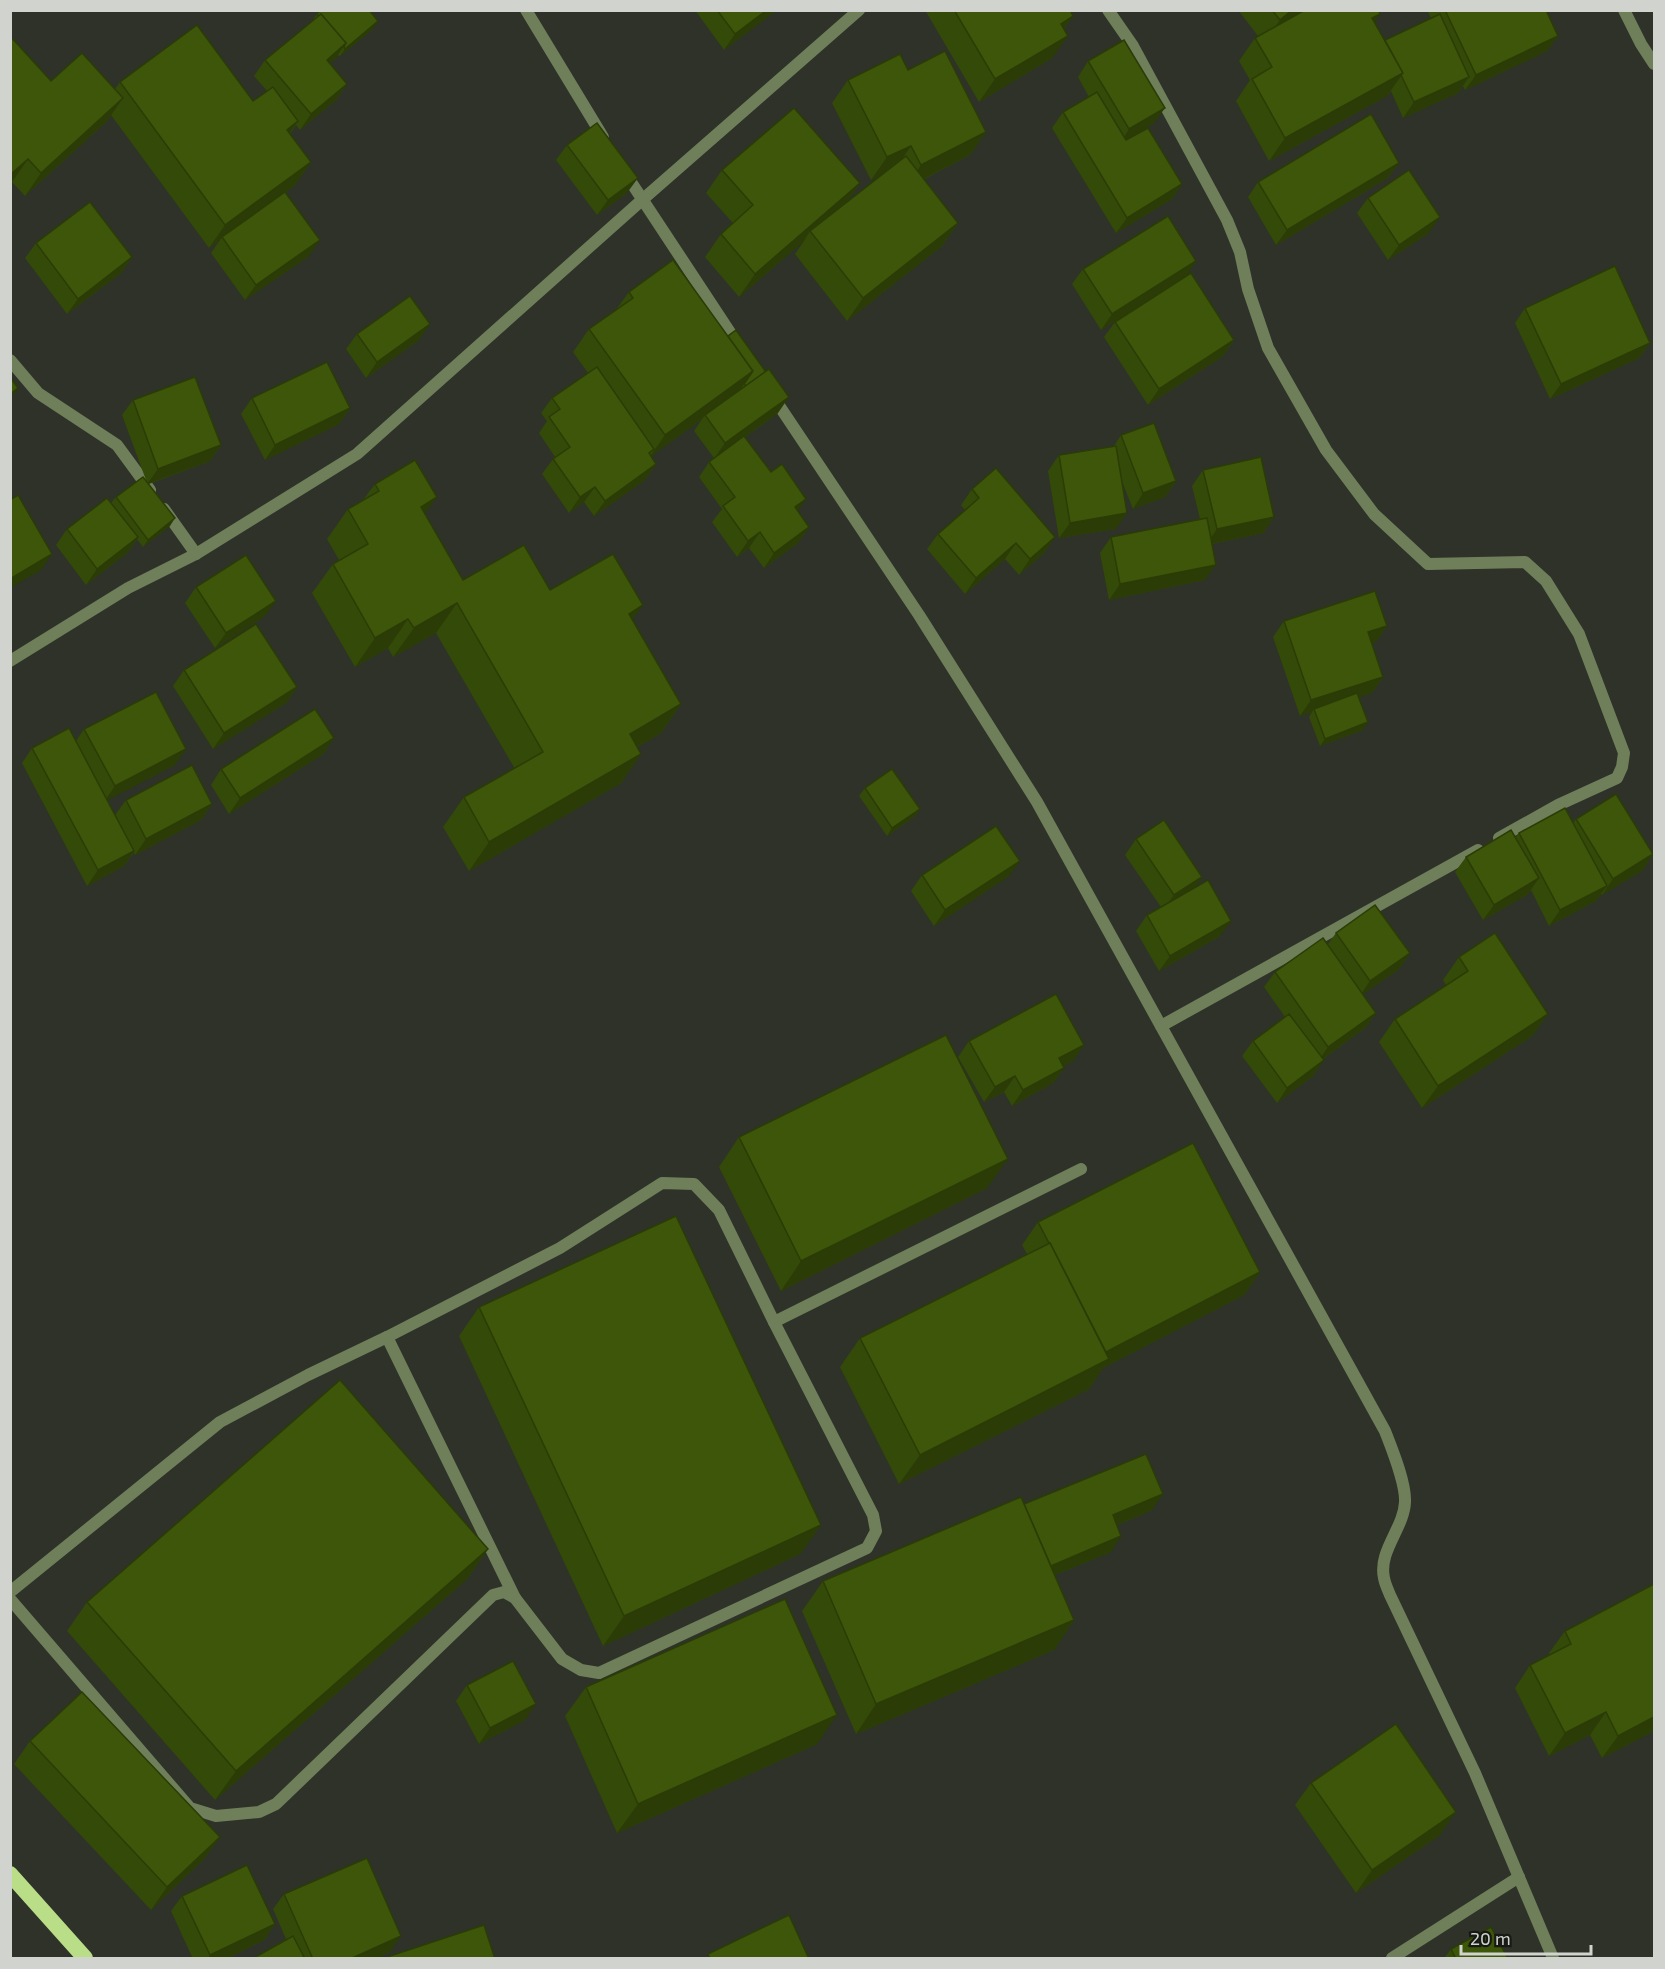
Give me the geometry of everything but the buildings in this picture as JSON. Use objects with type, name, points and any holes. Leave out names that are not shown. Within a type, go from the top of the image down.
[{"type":"highway","points":[[10,1874],[85,1959]]},
{"type":"street","points":[[525,10],[642,200],[748,358]]},
{"type":"street","points":[[10,661],[128,588],[196,554],[357,454],[859,10]]},
{"type":"street","points":[[1108,10],[1133,46],[1227,220],[1240,252],[1248,290],[1268,348],[1334,462],[1374,514],[1428,564],[1525,562],[1546,581],[1579,634],[1624,753],[1623,767],[1617,778],[1558,805],[1161,1026]]},
{"type":"street","points":[[1624,10],[1654,64]]},
{"type":"street","points":[[10,360],[38,393],[117,445],[196,554]]},
{"type":"street","points":[[767,388],[919,615],[1037,802],[1385,1431],[1406,1499],[1400,1526],[1385,1559],[1383,1576],[1475,1773],[1553,1959]]},
{"type":"street","points":[[774,1322],[1081,1169]]},
{"type":"street","points":[[10,1592],[220,1422],[560,1248],[662,1183],[694,1184],[719,1210],[873,1515],[876,1532],[867,1548],[599,1673],[582,1670],[562,1659],[515,1598],[387,1337]]},
{"type":"street","points":[[10,1599],[190,1808],[216,1816],[259,1812],[276,1804],[493,1594],[504,1592],[515,1598]]},
{"type":"street","points":[[1392,1959],[1519,1877]]}]
